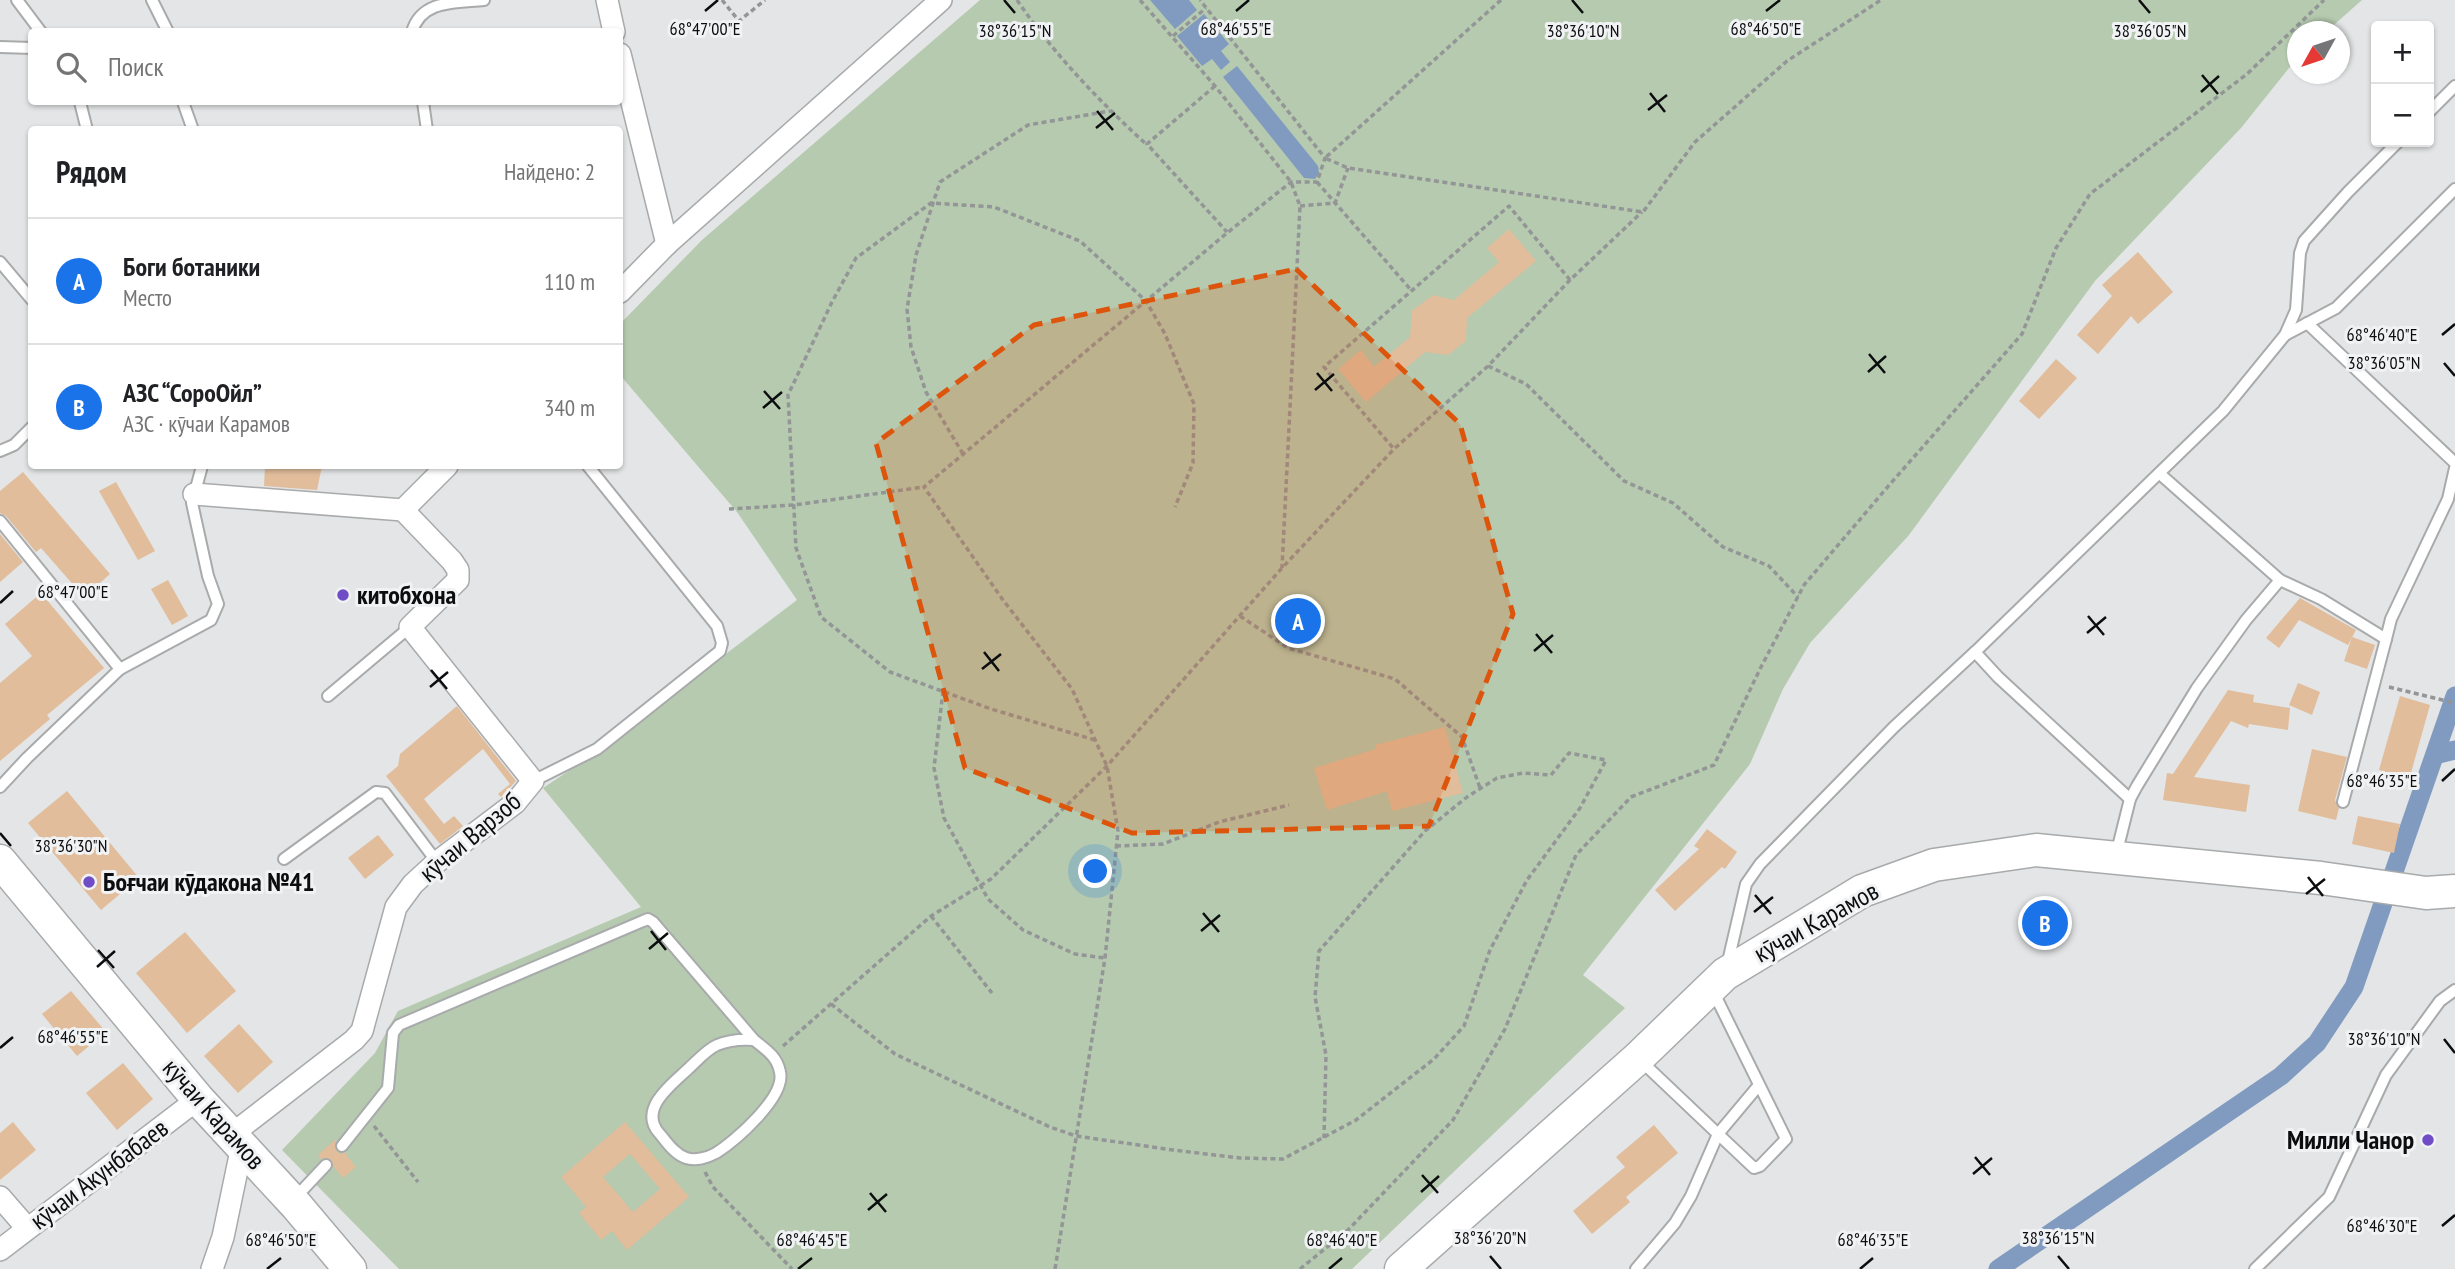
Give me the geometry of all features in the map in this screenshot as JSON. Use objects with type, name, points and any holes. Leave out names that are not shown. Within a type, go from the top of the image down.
[{"type":"main road","name":"кӯчаи Карамов","points":[[1401,1269],[1638,1058],[1718,981],[1862,891],[1934,865],[2036,850],[2441,892],[2455,909]]},
{"type":"main road","name":"кӯчаи Карамов","points":[[0,861],[198,1099],[350,1269]]},
{"type":"street","points":[[607,0],[613,28]]},
{"type":"street","points":[[623,289],[667,244],[941,0]]},
{"type":"street","points":[[623,66],[667,244]]},
{"type":"street","points":[[403,510],[444,469]]},
{"type":"street","points":[[194,494],[403,510],[458,570],[458,580],[410,628]]},
{"type":"street","name":"кӯчаи Варзоб","points":[[236,1140],[355,1040],[362,1031],[396,907],[413,884],[515,803],[533,781],[410,628]]},
{"type":"street","name":"кӯчаи Акунбабаев","points":[[0,1250],[198,1099]]},
{"type":"street","points":[[212,1269],[223,1237],[236,1140]]},
{"type":"street","points":[[0,1197],[27,1228]]},
{"type":"lane","points":[[17,0],[38,28]]},
{"type":"lane","points":[[152,0],[166,28]]},
{"type":"lane","points":[[413,28],[417,17],[426,8],[484,0]]},
{"type":"lane","points":[[0,47],[28,48]]},
{"type":"lane","points":[[2434,107],[2455,86]]},
{"type":"lane","points":[[81,105],[86,126]]},
{"type":"lane","points":[[184,105],[192,126]]},
{"type":"lane","points":[[423,105],[426,126]]},
{"type":"lane","points":[[1638,1058],[1754,1168],[1760,1166],[1784,1143],[1786,1139],[1759,1085],[1718,981],[1746,884],[1760,864],[1894,727],[2223,411],[2285,335],[2296,310],[2300,253],[2304,241],[2348,191],[2394,147]]},
{"type":"lane","points":[[2285,335],[2336,308],[2455,189]]},
{"type":"lane","points":[[0,262],[28,295]]},
{"type":"lane","points":[[2307,323],[2455,463]]},
{"type":"lane","points":[[0,451],[13,445],[28,431]]},
{"type":"lane","points":[[2343,802],[2391,619],[2448,499],[2455,468]]},
{"type":"lane","points":[[0,787],[120,670],[211,620],[217,611],[218,604],[208,576],[192,503],[201,469]]},
{"type":"lane","points":[[533,781],[597,749],[720,651],[722,643],[717,626],[590,469]]},
{"type":"lane","points":[[2160,474],[2280,580],[2321,599],[2386,639]]},
{"type":"lane","points":[[0,521],[120,670]]},
{"type":"lane","points":[[2115,858],[2130,799],[2197,688],[2246,620],[2280,580]]},
{"type":"lane","points":[[328,696],[410,628]]},
{"type":"lane","points":[[1975,652],[1998,677],[2130,799]]},
{"type":"lane","points":[[284,859],[376,792],[385,793],[438,862]]},
{"type":"lane","points":[[342,1146],[388,1088],[393,1033],[398,1025],[648,919],[754,1040],[773,1054],[781,1073],[779,1084],[756,1119],[715,1153],[698,1160],[678,1155],[653,1126],[655,1103],[661,1094],[710,1049],[730,1040],[754,1040]]},
{"type":"lane","points":[[2255,1269],[2329,1197],[2386,1075],[2440,1001],[2455,990]]},
{"type":"lane","points":[[1636,1269],[1675,1223],[1691,1196],[1718,1134],[1759,1085]]},
{"type":"lane","points":[[292,1201],[326,1165]]},
{"type":"path","points":[[722,0],[739,21],[765,0]]},
{"type":"path","points":[[1017,0],[1030,20],[1110,111],[1153,150]]},
{"type":"path","points":[[1140,0],[1215,86],[1291,182],[1300,206],[1282,568]]},
{"type":"path","points":[[1200,0],[1325,158],[1348,168],[1643,212]]},
{"type":"path","points":[[1318,182],[1325,158],[1501,0]]},
{"type":"path","points":[[773,1054],[931,916],[992,879],[1107,766],[1282,568],[1394,449],[1488,366],[1570,281],[1643,212],[1695,142],[1787,61],[1881,0]]},
{"type":"path","points":[[1300,1269],[1348,1230],[1453,1120],[1505,1029],[1576,855],[1631,797],[1714,765],[1804,585],[2022,334],[2056,248],[2090,194],[2247,74],[2324,0]]},
{"type":"path","points":[[1173,37],[1206,8]]},
{"type":"path","points":[[1215,86],[1147,144],[1227,233]]},
{"type":"path","points":[[963,455],[926,392],[911,347],[907,309],[916,255],[940,182],[1028,125],[1110,111]]},
{"type":"path","points":[[1335,203],[1348,168]]},
{"type":"path","points":[[729,509],[794,505],[925,487],[1291,182],[1318,182]]},
{"type":"path","points":[[1318,182],[1411,290]]},
{"type":"path","points":[[1096,740],[991,709],[890,672],[821,617],[796,548],[788,395],[856,258],[932,203],[994,207],[1080,241],[1146,301],[1165,334],[1194,404],[1193,463],[1175,507]]},
{"type":"path","points":[[1300,206],[1335,203]]},
{"type":"path","points":[[1394,449],[1324,367],[1509,206],[1570,281]]},
{"type":"path","points":[[1488,366],[1526,384],[1624,481],[1673,503],[1723,547],[1769,566],[1798,597]]},
{"type":"path","points":[[925,487],[1003,600],[1072,689],[1107,766],[1118,831],[1105,958],[1055,1269]]},
{"type":"path","points":[[1240,615],[1289,648],[1395,679],[1462,737],[1480,788]]},
{"type":"path","points":[[2374,683],[2455,703]]},
{"type":"path","points":[[943,691],[934,768],[944,818],[988,899],[1023,930],[1075,954],[1105,958]]},
{"type":"path","points":[[831,1004],[895,1054],[997,1103],[1076,1136],[1240,1158],[1283,1159],[1324,1138],[1356,1120],[1434,1059],[1464,1026],[1490,950],[1527,880],[1580,808],[1606,760],[1569,753],[1551,775],[1523,773],[1497,778],[1480,788],[1425,831],[1319,951],[1315,997],[1326,1055],[1324,1138]]},
{"type":"path","points":[[1116,846],[1163,844],[1219,822],[1289,805]]},
{"type":"path","points":[[931,916],[992,993]]},
{"type":"path","points":[[368,1118],[418,1182]]},
{"type":"path","points":[[698,1160],[713,1187],[792,1269]]},
{"type":"highlighted area","points":[[1296,269],[1460,424],[1513,614],[1429,826],[1132,833],[965,768],[876,443],[1034,325]]},
{"type":"green space","points":[[980,0],[2362,0],[2338,21],[2287,21],[2287,70],[2241,128],[2095,281],[1909,535],[1810,643],[1783,689],[1750,764],[1583,975],[1625,1008],[1352,1269],[399,1269],[282,1150],[375,1053],[398,1011],[641,907],[543,788],[594,754],[797,600],[737,512],[623,379],[623,321],[702,240]]},
{"type":"water","points":[[1150,0],[1189,0],[1197,10],[1175,29]]},
{"type":"water","points":[[1204,14],[1229,44],[1221,51],[1230,62],[1221,70],[1212,59],[1202,66],[1177,36]]},
{"type":"water","points":[[1237,66],[1318,166],[1319,173],[1315,179],[1304,178],[1223,77]]},
{"type":"building","points":[[1509,229],[1536,261],[1467,318],[1466,341],[1448,355],[1425,352],[1366,402],[1338,369],[1361,350],[1374,367],[1410,337],[1412,311],[1433,295],[1454,300],[1499,262],[1487,248]]},
{"type":"building","points":[[2138,252],[2173,292],[2138,324],[2131,316],[2098,354],[2077,335],[2112,296],[2102,285]]},
{"type":"building","points":[[2056,359],[2077,378],[2039,419],[2019,401]]},
{"type":"building","points":[[265,469],[321,469],[317,490],[264,486]]},
{"type":"building","points":[[23,472],[110,574],[84,597],[41,548],[36,552],[6,516],[0,513],[0,491]]},
{"type":"building","points":[[116,482],[155,551],[138,560],[99,491]]},
{"type":"building","points":[[0,534],[23,562],[0,582]]},
{"type":"building","points":[[168,580],[188,616],[172,625],[151,589]]},
{"type":"building","points":[[41,593],[104,668],[47,715],[50,719],[0,761],[0,683],[32,656],[5,624]]},
{"type":"building","points":[[2300,598],[2356,630],[2348,645],[2299,620],[2279,648],[2266,638]]},
{"type":"building","points":[[2352,637],[2375,645],[2367,669],[2344,661]]},
{"type":"building","points":[[2298,683],[2320,692],[2312,715],[2289,705]]},
{"type":"building","points":[[2228,690],[2254,695],[2253,702],[2290,708],[2288,730],[2249,724],[2248,728],[2231,721],[2194,777],[2250,785],[2246,812],[2163,800],[2167,773],[2173,774]]},
{"type":"building","points":[[2400,696],[2430,705],[2409,780],[2379,770]]},
{"type":"building","points":[[457,706],[516,781],[501,797],[498,794],[510,784],[483,749],[424,799],[444,824],[454,816],[463,826],[440,844],[386,776],[398,766],[400,754]]},
{"type":"building","points":[[1445,727],[1463,793],[1392,811],[1387,791],[1327,810],[1314,768],[1376,749],[1375,745]]},
{"type":"building","points":[[2312,749],[2347,757],[2335,800],[2339,808],[2336,820],[2298,811]]},
{"type":"building","points":[[67,791],[139,878],[101,910],[28,823]]},
{"type":"building","points":[[2358,816],[2400,824],[2394,853],[2352,844]]},
{"type":"building","points":[[1707,829],[1737,852],[1725,869],[1722,867],[1675,911],[1655,890],[1699,849],[1694,846]]},
{"type":"building","points":[[378,835],[394,855],[365,879],[348,858]]},
{"type":"building","points":[[185,932],[236,991],[187,1033],[136,973]]},
{"type":"building","points":[[71,991],[106,1032],[77,1056],[42,1014]]},
{"type":"building","points":[[239,1024],[273,1062],[238,1093],[204,1056]]},
{"type":"building","points":[[123,1063],[153,1099],[117,1130],[86,1093]]},
{"type":"building","points":[[13,1122],[36,1150],[0,1180],[0,1133]]},
{"type":"building","points":[[625,1122],[689,1197],[627,1250],[612,1231],[601,1240],[579,1213],[586,1207],[561,1177]],"holes":[[[630,1154],[660,1189],[633,1212],[603,1177]]]},
{"type":"building","points":[[1654,1125],[1678,1153],[1626,1197],[1630,1202],[1592,1234],[1573,1211],[1625,1167],[1616,1157]]},
{"type":"building","points":[[336,1139],[335,1149],[340,1154],[347,1152],[346,1155],[356,1167],[343,1178],[331,1159],[321,1159],[318,1155]]},
{"type":"waterway","points":[[1998,1269],[2281,1076],[2317,1043],[2354,987],[2455,696]]},
{"type":"waterway","points":[[2435,755],[2455,750]]},
{"type":"place","name":"китобхона","points":[[343,595]]},
{"type":"place","name":"Боги ботаники","points":[[1298,621]]},
{"type":"place","name":"Боғчаи кӯдакона №41","points":[[89,882]]},
{"type":"place","name":"АЗС “СороОйл”","points":[[2045,923]]},
{"type":"place","name":"Милли Чанор","points":[[2428,1140]]}]
